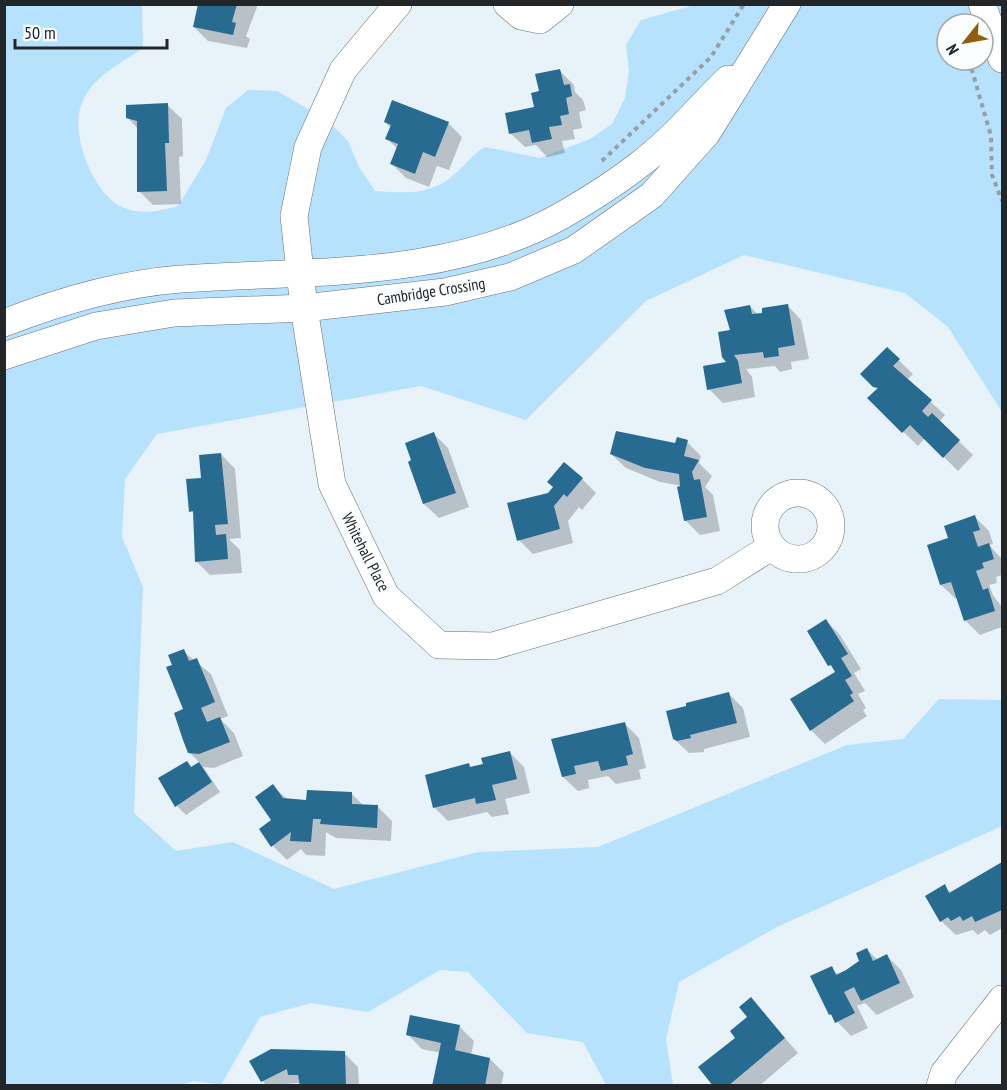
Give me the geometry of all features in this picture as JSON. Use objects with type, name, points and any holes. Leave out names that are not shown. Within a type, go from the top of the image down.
[{"type":"street","name":"Whitehall Place","points":[[398,4],[343,70],[308,147],[294,216],[304,308],[332,484],[387,596],[439,645],[494,646],[717,580],[771,547]]},
{"type":"street","points":[[507,4],[521,15],[540,20],[560,4]]},
{"type":"street","name":"Cambridge Crossing","points":[[4,356],[96,326],[174,313],[304,308],[445,292],[510,278],[574,250],[652,195],[707,133],[787,4]]},
{"type":"street","points":[[982,4],[1002,59]]},
{"type":"street","name":"Cambridge Crossing","points":[[4,323],[89,294],[178,279],[300,275],[404,265],[496,243],[560,216],[641,164],[763,44]]},
{"type":"street","points":[[940,1086],[944,1073],[1002,999]]},
{"type":"path","points":[[599,164],[711,57],[744,4]]},
{"type":"path","points":[[972,72],[991,136],[992,175],[1002,201]]},
{"type":"shaded area","points":[[698,4],[1002,5],[1002,412],[948,327],[905,293],[744,255],[646,301],[526,420],[421,386],[157,434],[125,479],[122,537],[143,587],[134,813],[176,851],[233,842],[334,889],[478,852],[598,847],[847,745],[903,739],[939,699],[1002,700],[1002,826],[777,927],[679,982],[666,1039],[673,1085],[606,1085],[583,1042],[527,1033],[468,972],[440,970],[368,1012],[311,1003],[260,1017],[221,1085],[193,1081],[179,1086],[5,1086],[5,5],[142,5],[143,48],[108,71],[93,85],[82,103],[79,130],[86,162],[103,191],[124,208],[144,212],[178,206],[206,160],[226,108],[248,90],[277,91],[327,120],[348,141],[359,167],[375,191],[418,191],[437,186],[447,180],[485,147],[540,158],[590,139],[612,124],[625,98],[629,71],[626,45],[641,20]]},
{"type":"building","points":[[198,4],[237,4],[232,22],[236,23],[233,35],[193,27]]},
{"type":"building","points":[[560,69],[564,85],[570,84],[572,96],[566,98],[569,114],[560,116],[562,125],[549,127],[552,139],[532,143],[529,130],[509,134],[505,113],[534,107],[531,93],[539,91],[535,74]]},
{"type":"building","points":[[392,100],[449,122],[435,157],[423,152],[415,174],[390,164],[398,144],[385,139],[391,125],[384,122]]},
{"type":"building","points":[[168,103],[169,143],[165,143],[167,191],[137,192],[137,121],[126,118],[126,105]]},
{"type":"building","points":[[788,304],[795,345],[778,348],[779,356],[764,358],[763,352],[734,355],[738,361],[742,383],[707,390],[703,366],[726,362],[722,357],[718,332],[730,330],[724,310],[750,305],[752,314],[762,313],[762,308]]},
{"type":"building","points":[[887,347],[900,359],[893,366],[932,400],[922,411],[928,417],[932,413],[960,440],[943,458],[910,425],[902,433],[867,398],[878,388],[873,387],[860,374]]},
{"type":"building","points":[[616,431],[675,443],[677,437],[688,440],[684,456],[699,460],[692,472],[694,480],[700,479],[707,517],[684,521],[677,487],[680,486],[679,474],[645,468],[610,454]]},
{"type":"building","points":[[434,432],[456,493],[423,504],[408,462],[411,460],[405,443]]},
{"type":"building","points":[[221,453],[228,524],[215,525],[216,535],[226,534],[228,559],[195,562],[193,511],[189,512],[186,479],[201,478],[199,455]]},
{"type":"building","points":[[564,462],[583,478],[567,497],[564,494],[554,506],[560,529],[517,541],[507,503],[548,493],[553,487],[547,482]]},
{"type":"building","points":[[975,515],[980,530],[973,532],[978,547],[989,543],[994,559],[982,563],[984,568],[976,571],[983,590],[988,588],[995,611],[964,621],[951,582],[940,585],[927,545],[948,538],[944,526]]},
{"type":"building","points":[[826,619],[848,654],[841,658],[852,676],[845,680],[853,693],[850,695],[854,701],[810,731],[790,699],[835,672],[831,665],[828,666],[807,631]]},
{"type":"building","points":[[184,649],[189,661],[197,658],[215,702],[201,708],[207,722],[220,717],[230,742],[199,754],[188,753],[183,740],[174,713],[183,709],[166,667],[172,665],[168,655]]},
{"type":"building","points":[[729,692],[737,723],[690,735],[691,738],[677,741],[673,739],[666,711],[686,706],[686,703]]},
{"type":"building","points":[[625,722],[633,754],[626,756],[628,765],[601,771],[598,761],[574,766],[576,774],[562,777],[551,739]]},
{"type":"building","points":[[510,751],[517,779],[492,785],[496,800],[476,804],[475,798],[433,808],[425,775],[469,763],[470,767],[483,764],[481,758]]},
{"type":"building","points":[[187,761],[191,767],[199,762],[212,782],[175,807],[158,778]]},
{"type":"building","points":[[273,784],[283,798],[306,800],[307,790],[352,792],[352,804],[378,805],[377,828],[320,824],[321,819],[313,819],[311,842],[290,841],[291,832],[271,847],[259,829],[271,820],[255,797]]},
{"type":"building","points":[[1002,862],[1002,910],[975,922],[972,916],[963,921],[960,916],[951,921],[948,917],[940,922],[925,896],[945,884],[949,893]]},
{"type":"building","points":[[867,948],[873,961],[887,954],[900,983],[861,1001],[854,987],[844,992],[855,1013],[835,1023],[810,976],[832,966],[836,975],[859,961],[856,953]]},
{"type":"building","points":[[751,997],[785,1038],[728,1086],[713,1086],[698,1067],[735,1038],[730,1031],[747,1017],[739,1007]]},
{"type":"building","points":[[410,1015],[460,1025],[455,1050],[490,1058],[485,1086],[432,1086],[441,1043],[406,1035]]},
{"type":"building","points":[[271,1049],[345,1051],[346,1086],[300,1086],[298,1075],[288,1075],[287,1069],[261,1082],[249,1061]]}]
